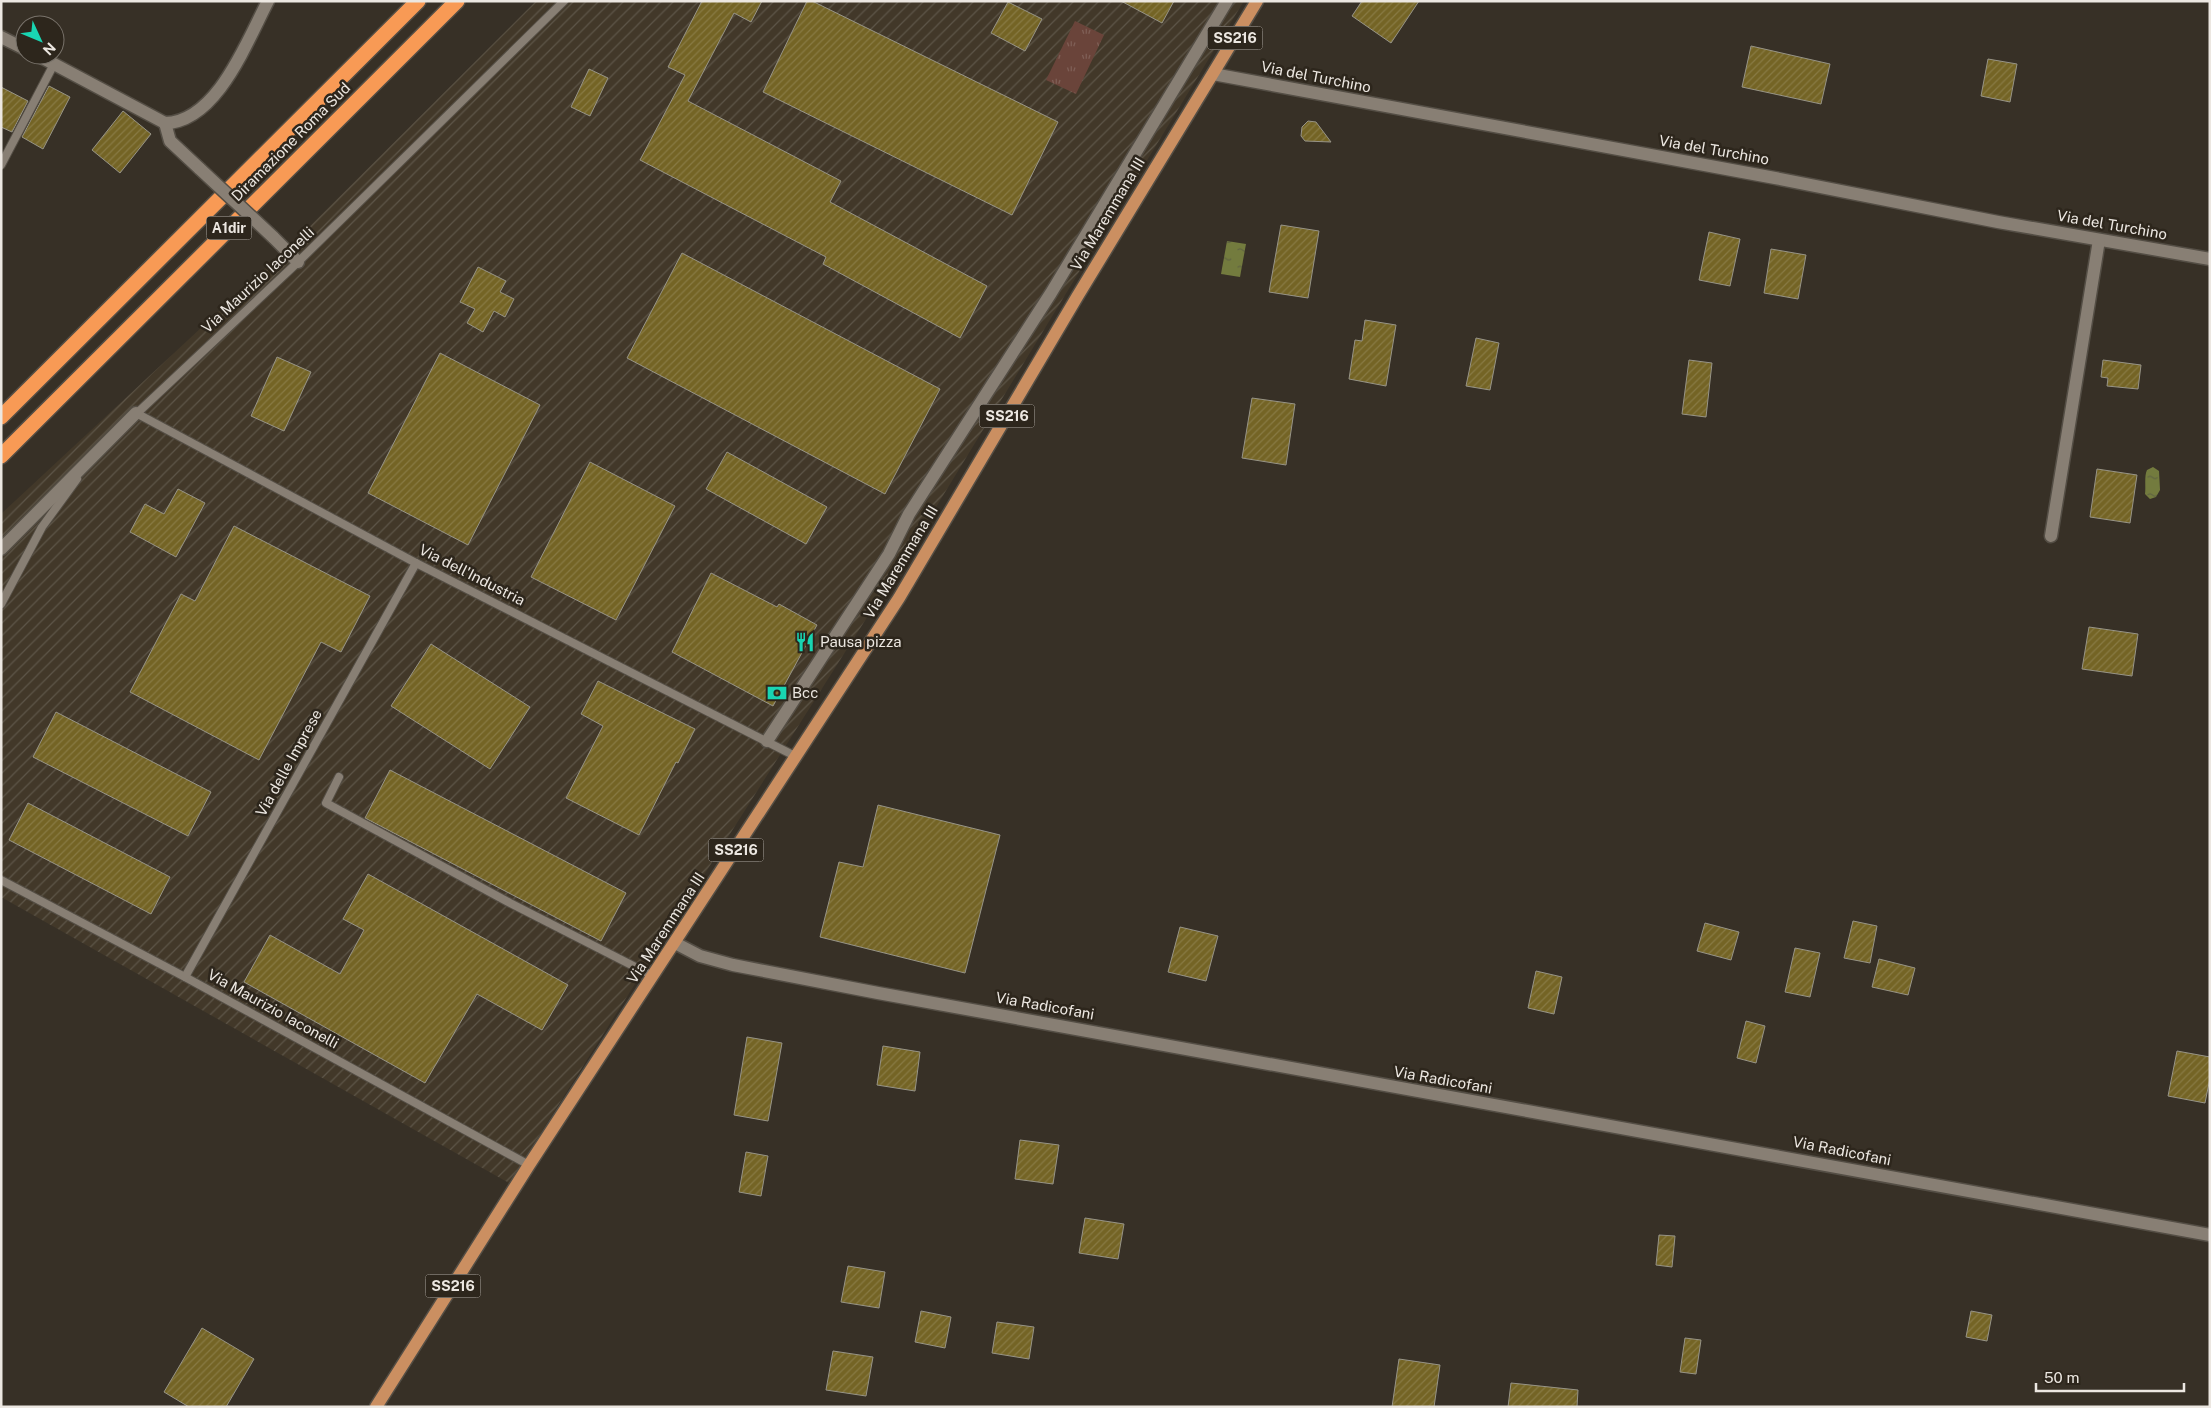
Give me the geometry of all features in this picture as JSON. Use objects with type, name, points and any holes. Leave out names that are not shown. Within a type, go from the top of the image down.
[{"type":"highway","name":"Diramazione Roma Sud","points":[[1,417],[418,1]]},
{"type":"highway","name":"Diramazione Roma Sud","points":[[1,456],[457,1]]},
{"type":"main road","name":"Via Maremmana III","points":[[376,1407],[529,1165],[899,598],[1257,1]]},
{"type":"street","points":[[56,65],[165,123],[176,123],[193,116],[210,101],[224,83],[268,1]]},
{"type":"street","points":[[767,741],[889,554],[909,514],[1051,293],[1227,1]]},
{"type":"street","points":[[1,37],[15,44]]},
{"type":"street","name":"Via del Turchino","points":[[1213,74],[2099,240],[2210,258]]},
{"type":"street","points":[[165,123],[170,141],[298,262]]},
{"type":"street","points":[[2051,536],[2099,240]]},
{"type":"street","points":[[1,549],[136,413]]},
{"type":"street","name":"Via Radicofani","points":[[675,943],[700,956],[733,965],[878,993],[2210,1234]]},
{"type":"lane","name":"Via Maurizio Iaconelli","points":[[1,604],[47,520],[83,471],[136,413],[298,262],[564,1]]},
{"type":"lane","points":[[1,165],[53,65]]},
{"type":"lane","name":"Via dell'Industria","points":[[136,413],[416,563],[797,757]]},
{"type":"lane","name":"Via delle Imprese","points":[[185,977],[416,563]]},
{"type":"lane","points":[[339,776],[326,803],[510,903],[654,976]]},
{"type":"lane","name":"Via Maurizio Iaconelli","points":[[1,880],[185,977],[529,1165]]},
{"type":"shaded area","points":[[536,1],[1244,1],[916,540],[509,1183],[1,897],[1,514],[302,234]]},
{"type":"green space","points":[[1075,21],[1104,35],[1076,94],[1046,80]]},
{"type":"water","points":[[1227,241],[1246,244],[1240,277],[1221,274]]},
{"type":"water","points":[[2153,467],[2159,471],[2160,490],[2156,497],[2150,499],[2145,494],[2146,475],[2147,470]]},
{"type":"building","points":[[702,1],[762,1],[751,22],[734,13],[688,101],[841,181],[830,202],[987,286],[960,338],[823,264],[826,257],[640,160],[685,75],[668,67]]},
{"type":"building","points":[[807,1],[812,1],[1058,122],[1012,215],[763,92]]},
{"type":"building","points":[[1121,1],[1174,1],[1162,23]]},
{"type":"building","points":[[1362,1],[1419,1],[1391,43],[1352,16]]},
{"type":"building","points":[[1008,2],[1042,19],[1025,51],[991,33]]},
{"type":"building","points":[[1751,46],[1830,64],[1821,104],[1742,87]]},
{"type":"building","points":[[1988,59],[2017,64],[2010,102],[1981,96]]},
{"type":"building","points":[[589,69],[608,78],[590,116],[571,107]]},
{"type":"building","points":[[49,86],[70,97],[43,149],[22,137]]},
{"type":"building","points":[[1,87],[28,101],[12,132],[1,127]]},
{"type":"building","points":[[123,111],[151,134],[120,173],[92,150]]},
{"type":"building","points":[[1308,121],[1316,122],[1331,142],[1305,141],[1301,136],[1302,127]]},
{"type":"building","points":[[1281,225],[1319,231],[1308,298],[1269,292]]},
{"type":"building","points":[[1709,232],[1740,239],[1730,286],[1699,280]]},
{"type":"building","points":[[1771,249],[1806,255],[1798,299],[1764,293]]},
{"type":"building","points":[[682,253],[940,389],[885,494],[627,358]]},
{"type":"building","points":[[478,267],[506,281],[500,292],[514,299],[505,317],[494,311],[483,332],[467,323],[475,309],[460,302]]},
{"type":"building","points":[[1365,320],[1396,325],[1386,386],[1349,379],[1355,340],[1362,341]]},
{"type":"building","points":[[1476,338],[1499,343],[1490,390],[1466,386]]},
{"type":"building","points":[[440,353],[540,405],[468,545],[368,493]]},
{"type":"building","points":[[277,357],[311,372],[284,431],[251,416]]},
{"type":"building","points":[[1689,360],[1712,363],[1706,417],[1682,414]]},
{"type":"building","points":[[2103,360],[2141,365],[2138,389],[2107,386],[2108,378],[2101,377]]},
{"type":"building","points":[[1252,398],[1295,404],[1286,465],[1242,458]]},
{"type":"building","points":[[727,452],[827,507],[806,544],[706,489]]},
{"type":"building","points":[[590,462],[675,506],[616,620],[531,577]]},
{"type":"building","points":[[2097,469],[2137,475],[2130,523],[2090,517]]},
{"type":"building","points":[[178,489],[205,503],[176,557],[130,532],[145,504],[164,514]]},
{"type":"building","points":[[234,526],[370,596],[341,652],[321,642],[259,760],[130,692],[181,594],[195,601]]},
{"type":"building","points":[[711,573],[777,607],[779,604],[817,625],[773,706],[672,652]]},
{"type":"building","points":[[2089,627],[2138,634],[2132,676],[2082,669]]},
{"type":"building","points":[[431,644],[530,707],[490,769],[391,706]]},
{"type":"building","points":[[598,681],[695,729],[639,835],[566,798],[603,726],[581,714]]},
{"type":"building","points":[[56,712],[211,792],[188,836],[33,757]]},
{"type":"building","points":[[390,770],[626,893],[601,941],[365,818]]},
{"type":"building","points":[[28,803],[170,877],[151,914],[9,840]]},
{"type":"building","points":[[878,805],[1000,835],[965,973],[820,937],[839,862],[863,867]]},
{"type":"building","points":[[368,874],[568,985],[542,1030],[477,994],[425,1083],[244,982],[270,935],[340,974],[364,930],[343,919]]},
{"type":"building","points":[[1853,921],[1877,926],[1870,963],[1844,958]]},
{"type":"building","points":[[1705,923],[1739,932],[1731,960],[1697,951]]},
{"type":"building","points":[[1180,927],[1218,936],[1206,981],[1168,972]]},
{"type":"building","points":[[1795,948],[1820,953],[1810,997],[1785,992]]},
{"type":"building","points":[[1879,959],[1915,968],[1908,995],[1872,987]]},
{"type":"building","points":[[1536,971],[1562,977],[1554,1014],[1528,1008]]},
{"type":"building","points":[[1746,1021],[1765,1026],[1756,1063],[1737,1058]]},
{"type":"building","points":[[747,1037],[782,1043],[768,1121],[734,1115]]},
{"type":"building","points":[[883,1046],[920,1052],[915,1091],[877,1085]]},
{"type":"building","points":[[2177,1051],[2210,1057],[2210,1078],[2205,1103],[2168,1096]]},
{"type":"building","points":[[1020,1140],[1059,1145],[1053,1184],[1015,1179]]},
{"type":"building","points":[[746,1152],[768,1156],[761,1196],[739,1192]]},
{"type":"building","points":[[1085,1218],[1124,1224],[1118,1259],[1079,1253]]},
{"type":"building","points":[[1659,1235],[1675,1236],[1672,1267],[1656,1265]]},
{"type":"building","points":[[848,1266],[885,1272],[879,1308],[841,1302]]},
{"type":"building","points":[[921,1311],[951,1317],[945,1348],[915,1342]]},
{"type":"building","points":[[1971,1311],[1992,1315],[1987,1341],[1966,1337]]},
{"type":"building","points":[[997,1322],[1034,1327],[1029,1359],[992,1353]]},
{"type":"building","points":[[202,1328],[254,1359],[226,1407],[189,1407],[164,1392]]},
{"type":"building","points":[[1685,1338],[1701,1340],[1696,1374],[1680,1372]]},
{"type":"building","points":[[833,1351],[873,1357],[866,1396],[826,1390]]},
{"type":"building","points":[[1399,1359],[1440,1365],[1434,1407],[1392,1407]]},
{"type":"building","points":[[1511,1383],[1578,1390],[1577,1407],[1508,1407]]},
{"type":"place","name":"Pausa pizza","points":[[805,642]]},
{"type":"place","name":"Bcc","points":[[777,693]]}]
